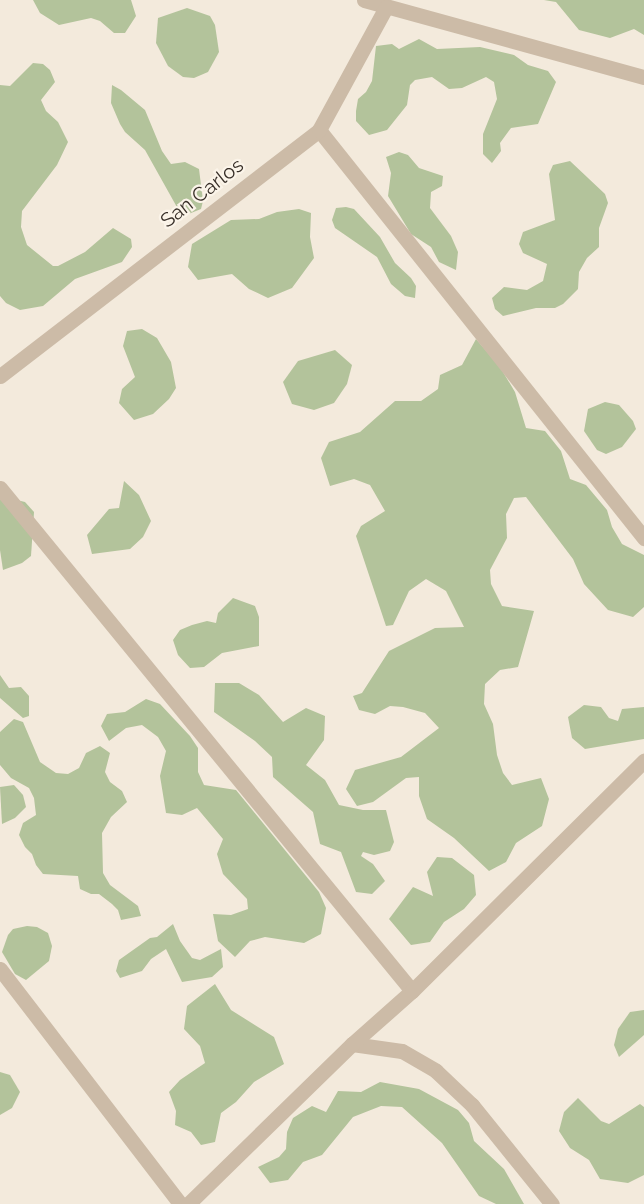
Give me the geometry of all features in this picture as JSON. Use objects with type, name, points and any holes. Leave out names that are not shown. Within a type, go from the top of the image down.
[{"type":"street","points":[[364,0],[644,77]]},
{"type":"street","name":"San Carlos","points":[[0,376],[319,130],[387,7]]},
{"type":"street","points":[[319,130],[644,538]]},
{"type":"street","points":[[0,488],[412,991]]},
{"type":"street","points":[[188,1204],[352,1044],[412,991],[644,761]]},
{"type":"street","points":[[0,969],[180,1204]]},
{"type":"street","points":[[352,1044],[402,1051],[436,1071],[472,1105],[552,1204]]},
{"type":"green space","points":[[33,0],[131,0],[136,16],[125,33],[114,33],[100,21],[91,18],[59,25],[40,13]]},
{"type":"green space","points":[[544,0],[644,0],[644,35],[634,29],[610,38],[579,30],[556,2]]},
{"type":"green space","points":[[187,8],[210,16],[215,25],[219,52],[208,72],[194,78],[183,77],[168,66],[156,43],[158,18]]},
{"type":"green space","points":[[419,39],[437,49],[480,47],[514,55],[528,65],[548,71],[556,82],[538,124],[511,128],[500,143],[501,151],[492,163],[483,154],[483,134],[497,99],[494,82],[486,77],[462,88],[449,89],[432,77],[415,80],[410,85],[407,105],[387,130],[369,135],[356,121],[356,111],[358,99],[366,92],[372,81],[376,46],[392,44],[399,49]]},
{"type":"green space","points":[[33,63],[43,64],[50,70],[55,82],[41,100],[46,111],[58,122],[68,142],[57,165],[22,211],[21,227],[27,245],[53,266],[58,266],[85,252],[113,228],[131,239],[132,247],[122,262],[75,279],[43,306],[20,310],[6,303],[0,296],[0,85],[10,86]]},
{"type":"green space","points":[[112,85],[145,110],[162,151],[171,164],[185,162],[199,169],[203,201],[201,209],[186,215],[178,209],[145,150],[125,132],[120,124],[111,103]]},
{"type":"green space","points":[[399,152],[408,155],[419,168],[443,176],[442,186],[431,192],[430,208],[451,236],[458,252],[456,270],[439,262],[431,247],[411,234],[388,196],[391,173],[386,157]]},
{"type":"green space","points":[[570,161],[605,194],[608,203],[599,228],[599,247],[587,258],[579,272],[578,289],[563,304],[555,308],[536,308],[503,316],[495,309],[492,298],[504,287],[527,290],[543,281],[547,264],[523,253],[519,244],[523,232],[555,220],[549,174],[553,165]]},
{"type":"green space","points":[[336,208],[354,209],[380,237],[395,263],[416,286],[415,298],[405,296],[391,284],[377,257],[335,228],[332,220]]},
{"type":"green space","points":[[299,209],[311,213],[310,237],[314,258],[292,288],[268,298],[249,289],[232,274],[198,280],[188,267],[192,244],[231,220],[259,219],[277,212]]},
{"type":"green space","points":[[142,329],[157,338],[171,362],[176,388],[169,399],[153,414],[134,420],[119,403],[122,389],[135,377],[123,346],[127,331]]},
{"type":"green space","points":[[476,339],[500,367],[515,392],[526,428],[545,431],[561,451],[570,479],[586,485],[607,510],[612,527],[622,544],[644,555],[644,607],[633,617],[608,610],[584,584],[573,559],[526,497],[514,498],[506,514],[507,538],[490,570],[491,584],[502,606],[534,611],[518,667],[500,670],[485,684],[484,704],[493,724],[497,755],[503,773],[512,785],[541,778],[549,799],[542,826],[516,843],[506,862],[489,871],[454,838],[427,819],[419,796],[419,777],[406,778],[373,802],[357,806],[346,789],[355,770],[401,757],[439,728],[425,713],[403,707],[390,706],[375,714],[359,710],[353,696],[362,693],[389,651],[435,628],[464,627],[446,591],[426,579],[409,591],[393,625],[386,626],[356,536],[361,526],[385,511],[370,485],[354,479],[330,486],[321,458],[329,442],[360,432],[395,401],[421,401],[438,389],[440,375],[462,365]]},
{"type":"green space","points":[[335,350],[352,365],[347,384],[334,403],[314,410],[292,404],[283,382],[298,361]]},
{"type":"green space","points":[[605,402],[619,405],[633,421],[636,429],[622,447],[606,454],[597,450],[584,431],[588,409]]},
{"type":"green space","points":[[124,481],[139,495],[151,521],[143,537],[130,549],[92,554],[87,535],[109,509],[119,508]]},
{"type":"green space","points":[[0,496],[25,502],[34,512],[31,556],[22,563],[3,570],[0,550]]},
{"type":"green space","points":[[233,598],[255,606],[259,617],[259,646],[222,653],[204,667],[190,668],[178,655],[173,640],[180,630],[192,625],[207,621],[216,623],[218,613]]},
{"type":"green space","points":[[0,675],[9,688],[21,687],[29,696],[29,716],[23,718],[0,698]]},
{"type":"green space","points":[[215,683],[239,683],[259,695],[283,722],[306,708],[325,716],[324,740],[306,765],[325,780],[339,805],[363,810],[386,810],[394,842],[390,851],[374,855],[363,852],[361,856],[373,864],[385,881],[372,894],[356,892],[341,852],[320,844],[313,812],[273,777],[272,757],[255,741],[214,712]]},
{"type":"green space","points":[[146,699],[160,704],[190,736],[198,748],[198,772],[204,785],[236,790],[319,892],[326,908],[321,934],[304,943],[265,937],[250,941],[235,957],[218,941],[213,914],[231,915],[248,909],[247,899],[223,874],[217,854],[223,839],[197,808],[182,815],[166,813],[160,776],[166,751],[158,737],[142,725],[126,728],[109,741],[101,726],[107,714],[125,712]]},
{"type":"green space","points":[[584,705],[601,707],[609,718],[618,721],[622,709],[644,707],[644,739],[585,749],[572,738],[568,717]]},
{"type":"green space","points":[[14,719],[23,722],[40,762],[56,773],[68,774],[79,768],[86,753],[100,746],[110,753],[105,772],[110,782],[122,791],[127,802],[111,817],[102,833],[103,873],[110,885],[138,906],[141,916],[121,920],[118,910],[99,894],[91,894],[80,889],[78,876],[43,874],[36,865],[32,854],[25,847],[19,835],[23,823],[36,815],[34,798],[29,788],[11,778],[0,765],[0,732]]},
{"type":"green space","points":[[14,785],[23,795],[26,807],[15,818],[2,824],[0,787]]},
{"type":"green space","points":[[437,857],[452,858],[474,875],[476,895],[464,909],[444,922],[430,942],[411,945],[389,919],[413,887],[433,896],[427,872]]},
{"type":"green space","points":[[173,924],[180,941],[192,958],[200,960],[221,949],[223,967],[212,977],[182,982],[166,949],[151,959],[142,971],[120,978],[116,971],[119,960],[150,938],[157,937]]},
{"type":"green space","points":[[27,926],[37,927],[48,933],[52,946],[49,961],[26,980],[15,974],[2,952],[8,935],[13,929]]},
{"type":"green space","points":[[215,984],[231,1010],[274,1037],[284,1064],[254,1082],[236,1102],[221,1113],[215,1142],[201,1145],[191,1132],[175,1125],[176,1111],[169,1092],[180,1080],[205,1063],[200,1046],[184,1029],[187,1006]]},
{"type":"green space","points":[[644,1010],[644,1035],[619,1057],[614,1045],[618,1029],[630,1012]]},
{"type":"green space","points":[[0,1072],[10,1075],[20,1092],[12,1108],[0,1115]]},
{"type":"green space","points":[[380,1082],[419,1089],[458,1110],[469,1123],[474,1141],[504,1169],[524,1204],[496,1204],[479,1196],[442,1143],[402,1107],[381,1106],[353,1117],[322,1155],[303,1162],[288,1180],[270,1183],[258,1167],[279,1157],[286,1149],[287,1132],[293,1118],[312,1106],[326,1112],[338,1091],[361,1092]]},
{"type":"green space","points":[[578,1098],[601,1121],[609,1124],[640,1104],[644,1107],[644,1175],[628,1183],[600,1179],[589,1160],[570,1148],[559,1131],[564,1112]]}]
